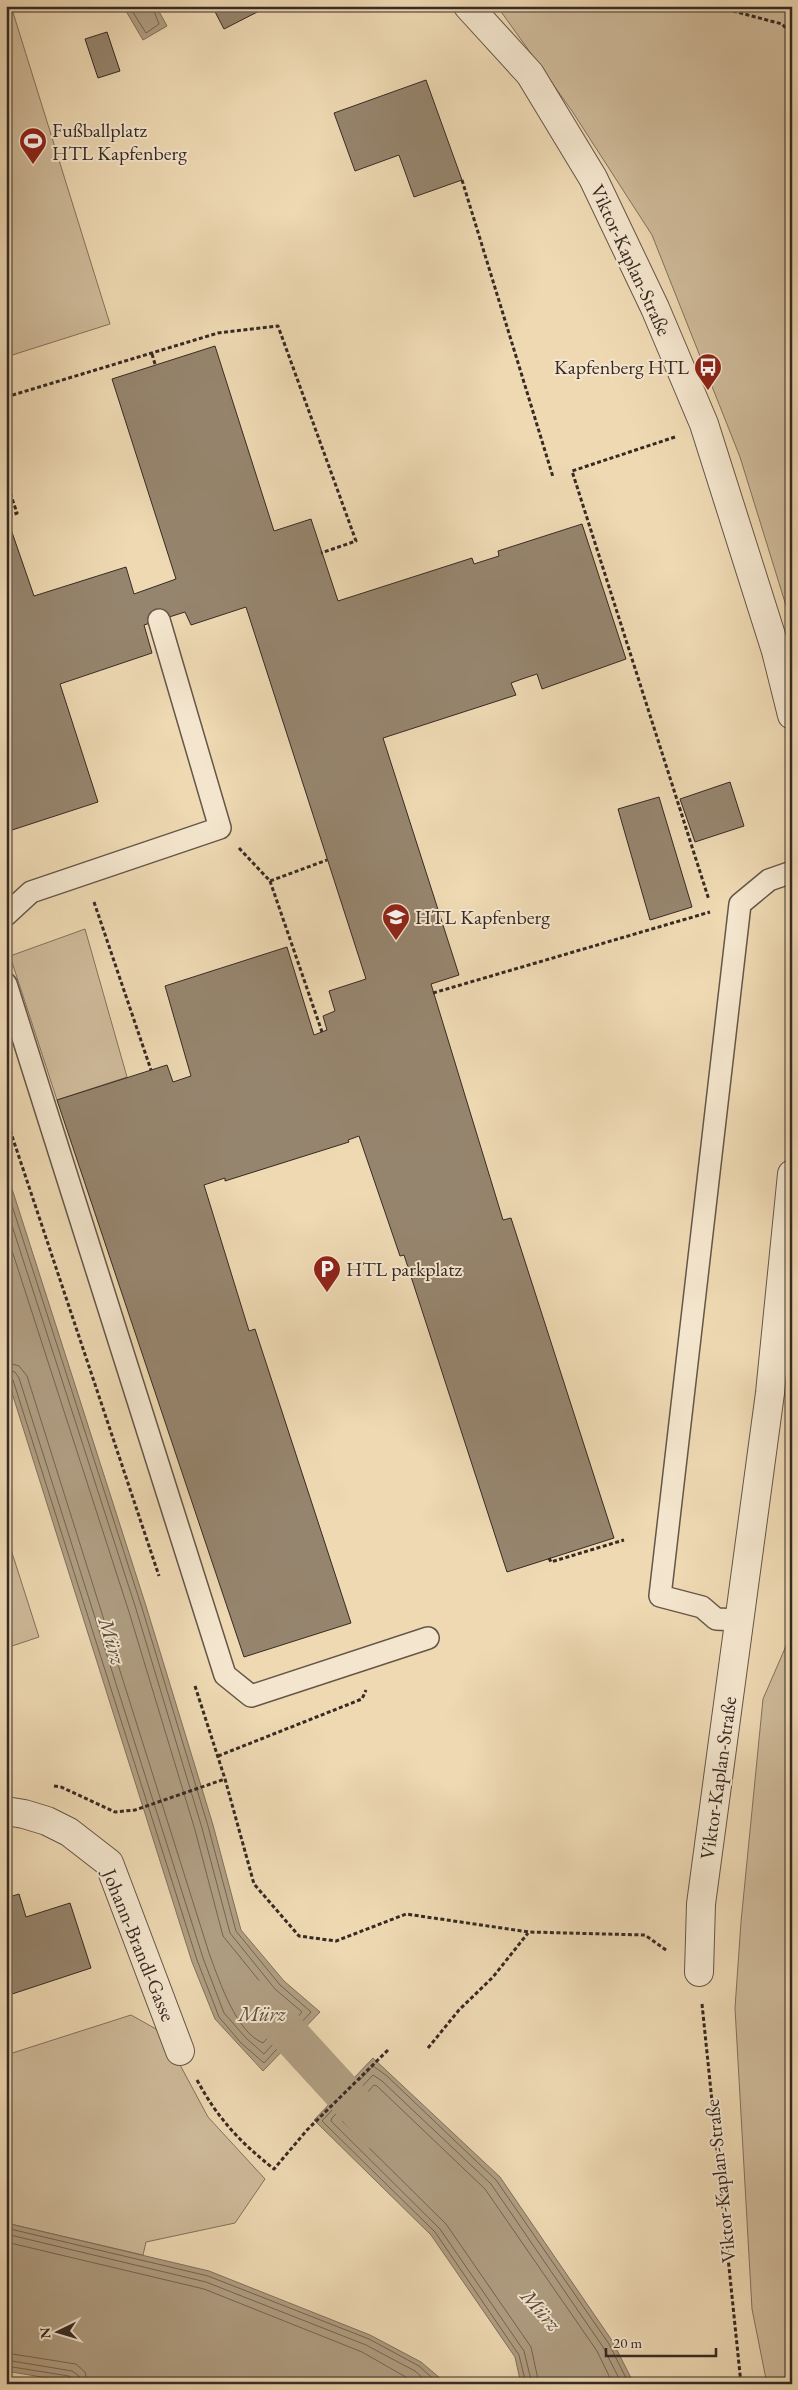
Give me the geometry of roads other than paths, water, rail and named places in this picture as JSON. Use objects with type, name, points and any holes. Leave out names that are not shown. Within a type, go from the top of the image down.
[{"type":"street","name":"Viktor-Kaplan-Straße","points":[[468,6],[530,74],[594,178],[655,308],[704,424],[776,651],[792,715]]},
{"type":"street","name":"Viktor-Kaplan-Straße","points":[[699,1972],[701,1904],[770,1393],[792,1174]]},
{"type":"street","name":"Johann-Brandl-Gasse","points":[[6,1812],[24,1814],[47,1821],[69,1832],[109,1864],[180,2051]]},
{"type":"lane","points":[[6,916],[31,892],[220,828],[159,620]]},
{"type":"lane","points":[[739,1620],[716,1619],[702,1607],[660,1596],[740,904],[769,880],[792,872]]},
{"type":"lane","points":[[6,984],[225,1675],[251,1696],[428,1638]]},
{"type":"water","points":[[123,6],[156,6],[167,26],[143,40]]},
{"type":"water","name":"Mürz","points":[[6,1170],[146,1606],[213,1825],[241,1930],[284,1981],[320,2012],[263,2071],[215,2019],[192,1962],[6,1374]]},
{"type":"water","points":[[373,2058],[500,2177],[613,2342],[634,2384],[521,2384],[515,2357],[431,2235],[314,2120]]},
{"type":"water","points":[[6,2223],[209,2271],[370,2335],[421,2362],[447,2384],[83,2384],[6,2371]]},
{"type":"waterway","name":"Mürz","points":[[258,2000],[377,2130]]},
{"type":"place","name":"Fußballplatz HTL Kapfenberg","points":[[33,165]]},
{"type":"place","name":"Kapfenberg HTL","points":[[708,391]]},
{"type":"place","name":"HTL Kapfenberg","points":[[396,941]]},
{"type":"place","name":"HTL parkplatz","points":[[327,1293]]}]
